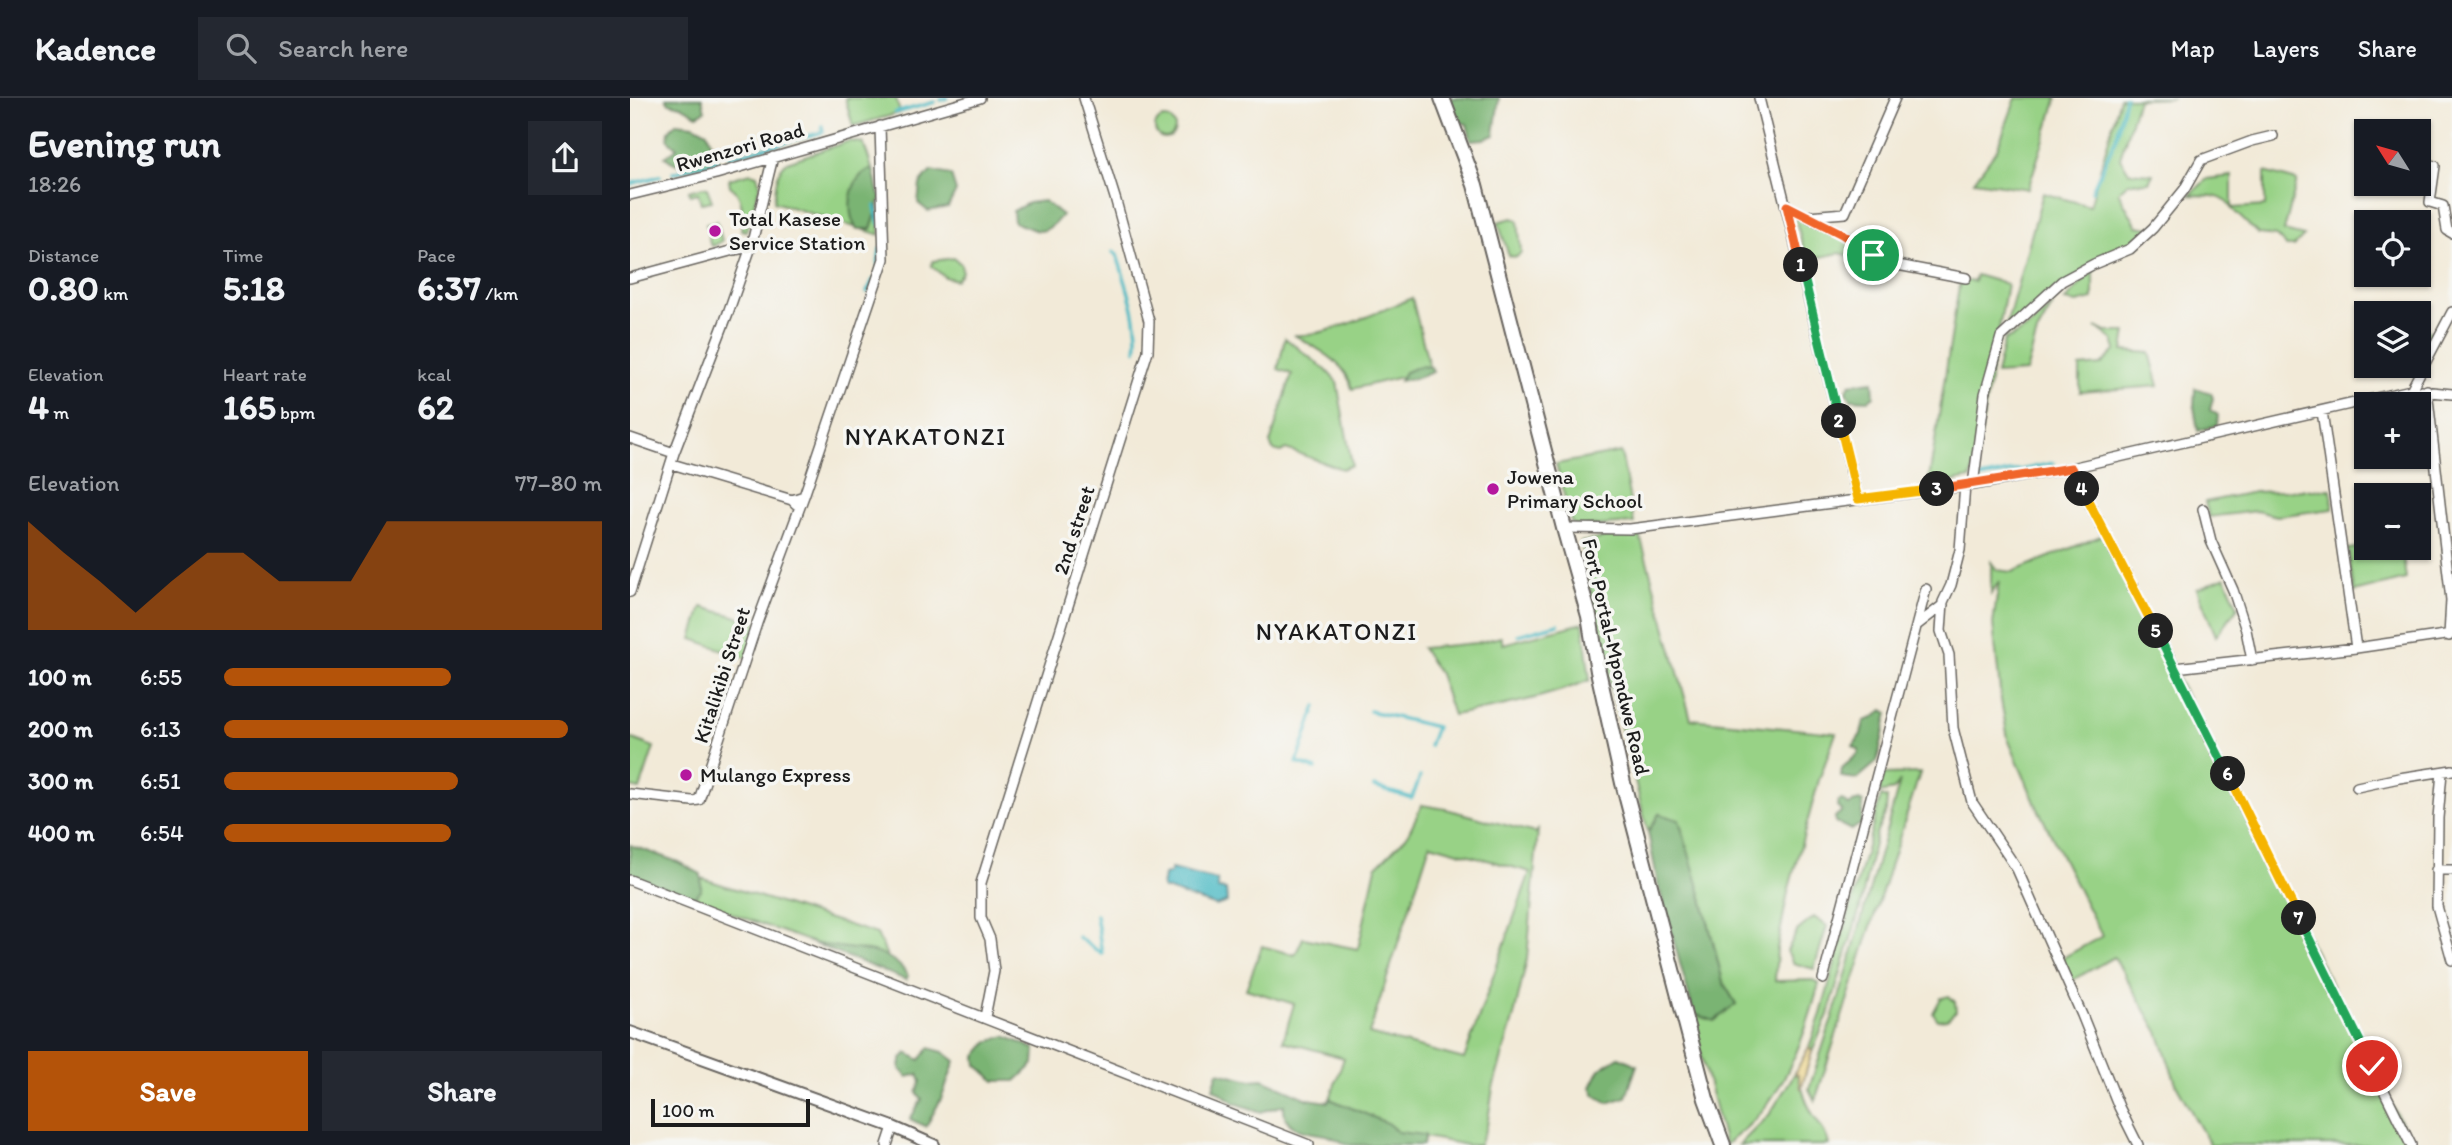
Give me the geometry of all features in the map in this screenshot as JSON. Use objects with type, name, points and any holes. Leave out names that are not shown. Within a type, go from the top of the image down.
[{"type":"highway","name":"Fort Portal-Mpondwe Road","points":[[1442,98],[1475,185],[1589,616],[1598,671],[1623,783],[1706,1099],[1723,1145]]},
{"type":"street","name":"Rwenzori Road","points":[[630,195],[716,174],[980,98]]},
{"type":"street","name":"2nd street","points":[[985,1017],[994,971],[990,939],[981,918],[981,883],[1148,351],[1149,321],[1084,98]]},
{"type":"street","points":[[1759,98],[1858,499]]},
{"type":"street","points":[[1806,216],[1845,213],[1895,98]]},
{"type":"street","name":"Kitalikibi Street","points":[[630,794],[699,800],[757,623],[800,507],[884,259],[880,126]]},
{"type":"street","points":[[2137,1145],[2017,869],[1972,802],[1953,728],[1949,655],[1941,631],[1943,605],[1959,550],[1985,394],[2001,337],[2062,281],[2130,249],[2153,228],[2184,190],[2201,160],[2273,136]]},
{"type":"street","points":[[630,592],[674,453],[751,247],[773,157]]},
{"type":"street","points":[[2431,165],[2435,166],[2431,195]]},
{"type":"street","points":[[2431,196],[2430,202],[2443,206],[2446,230],[2452,233]]},
{"type":"street","points":[[1787,206],[1842,234],[1887,263],[1966,278]]},
{"type":"street","points":[[630,278],[751,247]]},
{"type":"street","points":[[2411,390],[2452,312]]},
{"type":"street","points":[[1564,528],[1630,529],[1969,485],[2071,468],[2411,390],[2452,394]]},
{"type":"street","points":[[2175,668],[2450,635],[2448,536],[2445,531],[2427,390]]},
{"type":"street","points":[[2322,411],[2356,648]]},
{"type":"street","points":[[630,438],[674,453]]},
{"type":"street","points":[[672,464],[792,500],[800,507]]},
{"type":"street","points":[[2071,468],[2175,668],[2411,1145]]},
{"type":"street","points":[[792,500],[803,496]]},
{"type":"street","points":[[2203,509],[2211,541],[2233,590],[2246,630],[2252,660]]},
{"type":"street","points":[[1823,979],[1926,589]]},
{"type":"street","points":[[1917,625],[1943,605]]},
{"type":"street","points":[[2357,787],[2447,771],[2436,870],[2437,906],[2452,960]]},
{"type":"street","points":[[2436,870],[2452,870]]},
{"type":"street","points":[[630,880],[1309,1145]]},
{"type":"street","points":[[630,1032],[893,1127],[933,1145]]},
{"type":"street","points":[[887,1145],[893,1127]]},
{"type":"green space","points":[[666,98],[702,98],[705,111],[697,115],[669,103]]},
{"type":"green space","points":[[845,98],[896,98],[900,113],[853,126]]},
{"type":"green space","points":[[1499,98],[1494,135],[1471,140],[1467,124],[1459,122],[1449,100]]},
{"type":"green space","points":[[2016,98],[2057,98],[2028,189],[1974,181],[1997,149]]},
{"type":"green space","points":[[2120,98],[2173,98],[2138,99],[2120,158],[2129,172],[2153,174],[2149,182],[2128,183],[2118,192],[2137,226],[2150,228],[2127,247],[2093,262],[2026,324],[2003,337],[2043,193],[2090,206]]},
{"type":"green space","points":[[1165,118],[1172,121],[1175,128],[1172,135],[1165,138],[1158,135],[1155,128],[1158,121]]},
{"type":"green space","points":[[676,123],[694,125],[707,132],[715,153],[711,165],[686,167],[665,157],[677,148],[668,140],[669,131]]},
{"type":"green space","points":[[849,141],[863,143],[871,166],[879,211],[880,235],[774,202],[778,175],[787,162]]},
{"type":"green space","points":[[873,169],[881,198],[871,229],[857,229],[850,204],[854,185],[865,172]]},
{"type":"green space","points":[[931,171],[951,175],[956,191],[948,207],[928,211],[918,203],[920,184]]},
{"type":"green space","points":[[2265,172],[2297,181],[2284,231],[2304,236],[2294,246],[2286,246],[2276,236],[2258,234],[2223,200],[2214,196],[2190,195],[2207,179],[2232,176],[2232,208],[2265,206]]},
{"type":"green space","points":[[751,173],[757,175],[760,185],[746,231],[741,230],[742,205],[738,194],[730,186],[729,179]]},
{"type":"green space","points":[[707,188],[712,201],[701,203],[698,193],[690,195],[689,191]]},
{"type":"green space","points":[[1044,201],[1062,215],[1049,228],[1039,231],[1014,222],[1013,211],[1028,203]]},
{"type":"green space","points":[[1794,214],[1843,237],[1879,263],[1839,253],[1807,260]]},
{"type":"green space","points":[[1512,218],[1518,220],[1521,252],[1517,257],[1509,256],[1498,222]]},
{"type":"green space","points":[[717,221],[722,241],[713,246],[710,244],[706,223]]},
{"type":"green space","points":[[954,258],[961,264],[962,272],[956,280],[945,277],[931,266],[933,261]]},
{"type":"green space","points":[[2098,265],[2093,272],[2093,299],[2077,303],[2065,301]]},
{"type":"green space","points":[[1976,275],[2007,284],[1977,453],[1971,478],[1928,486],[1960,280],[1974,282]]},
{"type":"green space","points":[[1412,298],[1430,370],[1352,389],[1349,379],[1337,363],[1294,335],[1337,328]]},
{"type":"green space","points":[[2053,305],[2037,333],[2026,372],[1996,374],[2004,341],[2028,328]]},
{"type":"green space","points":[[2096,327],[2106,332],[2126,332],[2123,351],[2150,353],[2159,386],[2080,392],[2080,367],[2101,365],[2116,350],[2113,340]]},
{"type":"green space","points":[[2431,332],[2436,336],[2431,346]]},
{"type":"green space","points":[[1285,338],[1325,369],[1337,382],[1352,465],[1342,469],[1286,449],[1281,452],[1273,450],[1270,443],[1292,374],[1278,369]]},
{"type":"green space","points":[[1419,366],[1431,367],[1433,372],[1400,381],[1405,372]]},
{"type":"green space","points":[[1873,381],[1874,396],[1869,400],[1851,399],[1846,392],[1850,384]]},
{"type":"green space","points":[[2195,388],[2211,393],[2213,398],[2210,410],[2218,415],[2217,425],[2198,431],[2194,407]]},
{"type":"green space","points":[[1621,452],[1634,523],[1578,527],[1571,522],[1556,464]]},
{"type":"green space","points":[[2331,489],[2333,509],[2277,516],[2256,511],[2209,517],[2205,502],[2254,492]]},
{"type":"green space","points":[[1639,532],[1691,719],[1836,733],[1819,780],[1788,892],[1777,949],[1775,981],[1813,980],[1819,984],[1802,1038],[1787,1073],[1766,1106],[1725,1145],[1693,1024],[1694,1014],[1714,1021],[1736,1004],[1723,982],[1701,894],[1659,814],[1648,832],[1606,668],[1581,542]]},
{"type":"green space","points":[[2103,535],[2412,1145],[2210,1145],[2177,1086],[2158,1032],[2114,957],[2069,982],[2059,960],[2102,936],[2036,805],[2008,739],[1993,624],[1999,581],[1991,594],[1991,562],[1997,570],[2012,572]]},
{"type":"green space","points":[[2354,548],[2354,560],[2404,560],[2406,579],[2354,592],[2348,549]]},
{"type":"green space","points":[[2225,577],[2238,607],[2216,636],[2197,589]]},
{"type":"green space","points":[[702,607],[759,623],[749,659],[692,639]]},
{"type":"green space","points":[[1583,623],[1590,680],[1522,701],[1453,715],[1439,674],[1422,648],[1476,643],[1501,637],[1503,644]]},
{"type":"green space","points":[[1883,710],[1888,713],[1877,762],[1857,779],[1841,777],[1842,768],[1858,754],[1859,750],[1853,746],[1861,734],[1864,721]]},
{"type":"green space","points":[[630,738],[654,747],[640,789],[630,787]]},
{"type":"green space","points":[[1920,773],[1815,1101],[1809,1089],[1844,982],[1900,781],[1894,790],[1879,793],[1884,774]]},
{"type":"green space","points":[[1881,796],[1887,798],[1886,812],[1876,834],[1860,908],[1828,1015],[1812,1052],[1809,1047],[1821,1014]]},
{"type":"green space","points":[[1842,800],[1849,805],[1859,800],[1863,802],[1861,824],[1851,830],[1835,822],[1835,817],[1842,811],[1837,806],[1838,801]]},
{"type":"green space","points":[[1422,805],[1535,833],[1538,830],[1527,959],[1493,1088],[1487,1126],[1479,1145],[1398,1132],[1387,1123],[1330,1099],[1344,1058],[1283,1041],[1294,1004],[1246,989],[1262,946],[1295,955],[1303,938],[1358,949],[1376,867],[1407,836]],"holes":[[[1430,844],[1530,872],[1464,1059],[1369,1034]]]},
{"type":"green space","points":[[1659,814],[1679,820],[1723,982],[1736,1004],[1714,1021],[1694,1014],[1658,884],[1648,832]]},
{"type":"green space","points":[[630,845],[678,862],[701,874],[701,890],[692,899],[630,874]]},
{"type":"green space","points":[[701,878],[877,934],[887,956],[816,944],[692,899],[700,890]]},
{"type":"green space","points":[[1814,917],[1827,926],[1814,969],[1793,963],[1787,951],[1797,931]]},
{"type":"green space","points":[[807,941],[888,957],[908,976],[906,980]]},
{"type":"green space","points":[[1949,996],[1955,1002],[1956,1011],[1947,1019],[1938,1020],[1933,1013],[1941,998]]},
{"type":"green space","points":[[1005,1036],[1035,1049],[1034,1064],[1016,1081],[995,1081],[977,1065],[976,1056],[988,1042]]},
{"type":"green space","points":[[929,1048],[943,1052],[955,1061],[942,1097],[926,1127],[910,1119],[922,1099],[917,1093],[921,1081],[918,1074],[907,1077],[900,1069],[901,1060],[907,1053],[920,1060]]},
{"type":"green space","points":[[1619,1057],[1637,1065],[1626,1097],[1608,1103],[1595,1095],[1591,1087],[1600,1069]]},
{"type":"green space","points":[[1218,1072],[1251,1080],[1263,1079],[1308,1099],[1328,1102],[1330,1099],[1387,1123],[1398,1132],[1425,1135],[1423,1145],[1351,1145],[1329,1136],[1297,1129],[1287,1120],[1284,1105],[1261,1112],[1235,1103],[1213,1088]]},
{"type":"green space","points":[[1795,1073],[1799,1076],[1806,1101],[1829,1145],[1739,1145],[1769,1115]]},
{"type":"sand","points":[[1809,1047],[1812,1052],[1801,1089],[1799,1076],[1795,1073]]},
{"type":"water","points":[[1171,869],[1217,880],[1218,889],[1226,890],[1227,902],[1216,906],[1162,888],[1164,875],[1170,873]]},
{"type":"waterway","points":[[941,100],[947,98]]},
{"type":"waterway","points":[[2092,191],[2116,138],[2125,98]]},
{"type":"waterway","points":[[895,113],[935,102]]},
{"type":"waterway","points":[[729,157],[823,132],[822,126]]},
{"type":"waterway","points":[[775,138],[776,145]]},
{"type":"waterway","points":[[673,173],[717,161],[716,156]]},
{"type":"waterway","points":[[630,184],[660,176]]},
{"type":"waterway","points":[[875,206],[879,224]]},
{"type":"waterway","points":[[878,266],[880,249]]},
{"type":"waterway","points":[[1113,252],[1117,255],[1131,302],[1136,327],[1136,350]]},
{"type":"waterway","points":[[867,292],[873,280]]},
{"type":"waterway","points":[[1981,478],[2054,463]]},
{"type":"waterway","points":[[1518,635],[1558,624]]},
{"type":"waterway","points":[[1316,706],[1297,763],[1316,769]]},
{"type":"waterway","points":[[1370,711],[1436,727],[1429,746]]},
{"type":"waterway","points":[[1374,787],[1412,798],[1420,777]]},
{"type":"waterway","points":[[1078,937],[1102,954],[1096,915]]},
{"type":"place","name":"Total Kasese Service Station","points":[[715,231]]},
{"type":"place","name":"Jowena Primary School","points":[[1493,489]]},
{"type":"place","name":"Mulango Express","points":[[686,775]]},
{"type":"district","name":"NYAKATONZI","points":[[926,437]]},
{"type":"district","name":"NYAKATONZI","points":[[1337,632]]},
{"type":"route","points":[[1873,255],[1842,234],[1787,206],[1858,499],[1973,485],[2071,468],[2175,668],[2372,1066]]}]
